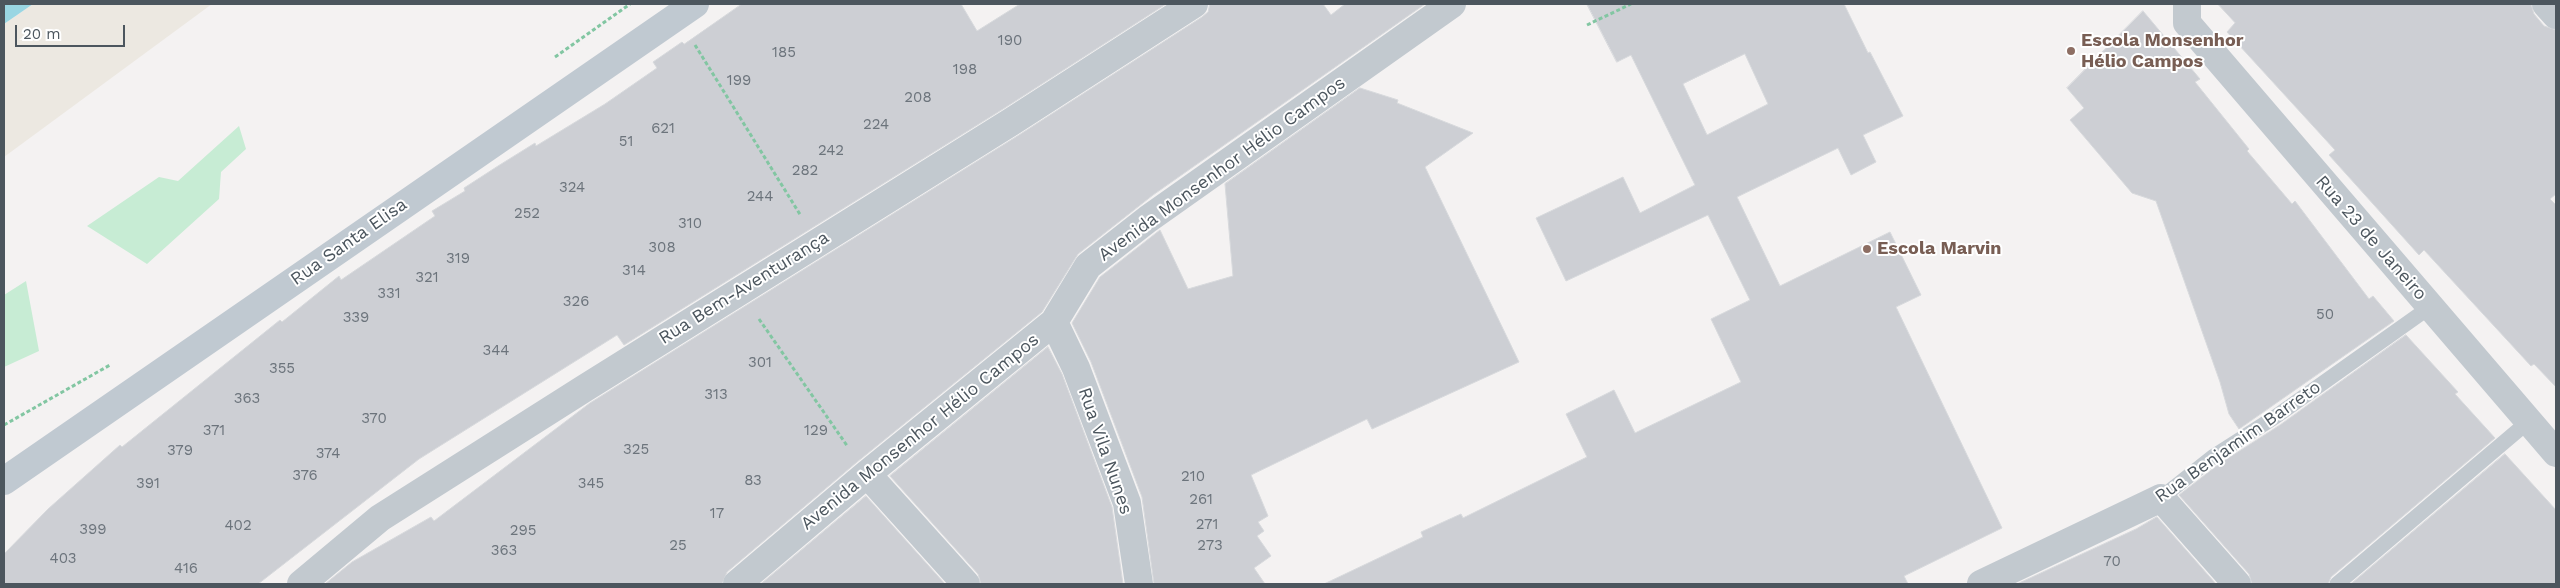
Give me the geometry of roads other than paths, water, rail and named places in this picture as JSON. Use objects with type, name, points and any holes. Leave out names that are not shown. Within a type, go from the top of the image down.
[{"type":"main road","name":"Rua Santa Elisa","points":[[4,482],[634,43],[686,10]]},
{"type":"street","name":"Rua Bem-Aventurança","points":[[301,584],[380,518],[817,242],[1012,122],[1194,4]]},
{"type":"street","name":"Avenida Monsenhor Hélio Campos","points":[[737,584],[867,474],[1054,322],[1088,266],[1148,219],[1452,4]]},
{"type":"street","points":[[2546,4],[2556,15]]},
{"type":"street","name":"Rua 23 de Janeiro","points":[[2187,13],[2430,307],[2556,452]]},
{"type":"street","name":"Rua Vila Nunes","points":[[1054,322],[1076,368],[1127,503],[1139,584]]},
{"type":"street","points":[[867,474],[966,584]]},
{"type":"street","points":[[2161,498],[2237,584]]},
{"type":"street","name":"Rua Benjamim Barreto","points":[[1981,584],[2161,498]]},
{"type":"lane","name":"Rua Benjamim Barreto","points":[[2161,498],[2214,456],[2275,417],[2430,307]]},
{"type":"lane","points":[[2337,584],[2529,421]]},
{"type":"water","points":[[4,4],[33,4],[4,24]]},
{"type":"place","name":"Escola Monsenhor Hélio Campos","points":[[2071,51]]},
{"type":"place","name":"Escola Marvin","points":[[1867,249]]}]
